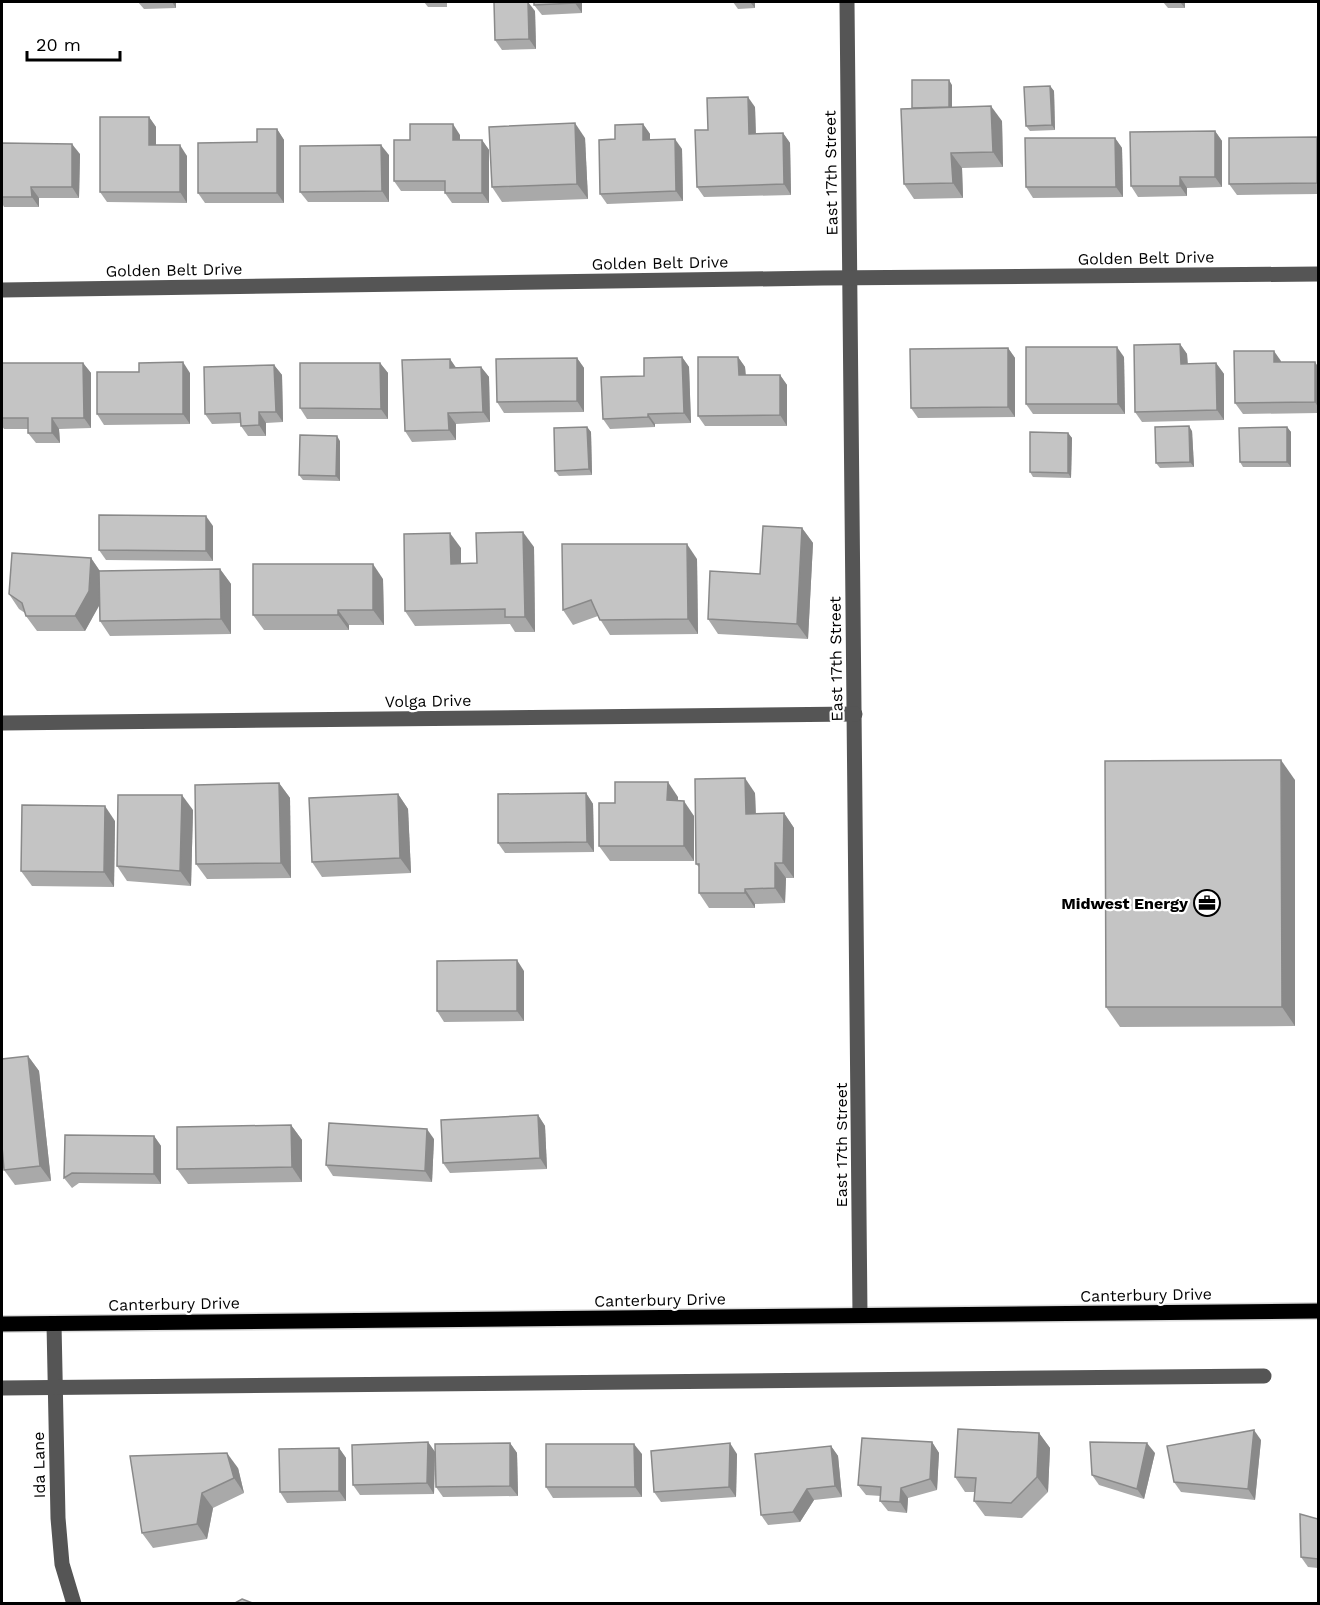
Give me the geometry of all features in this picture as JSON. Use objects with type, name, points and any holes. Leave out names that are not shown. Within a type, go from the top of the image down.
[{"type":"main road","name":"Canterbury Drive","points":[[2,1324],[1318,1311]]},
{"type":"street","name":"East 17th Street","points":[[847,2],[860,1315]]},
{"type":"street","name":"Golden Belt Drive","points":[[2,290],[1318,274]]},
{"type":"street","name":"Volga Drive","points":[[2,723],[855,714]]},
{"type":"street","name":"Ida Lane","points":[[54,1324],[58,1518],[63,1564],[74,1604]]},
{"type":"street","points":[[2,1388],[1264,1376]]},
{"type":"building","points":[[494,2],[528,2],[529,39],[495,40]]},
{"type":"building","points":[[534,2],[575,2],[575,3],[534,5]]},
{"type":"building","points":[[912,80],[949,80],[949,107],[912,108]]},
{"type":"building","points":[[1050,86],[1052,125],[1026,126],[1024,87]]},
{"type":"building","points":[[748,97],[749,134],[783,133],[784,184],[697,187],[695,130],[708,130],[707,98]]},
{"type":"building","points":[[991,106],[993,152],[951,153],[953,183],[904,184],[901,109]]},
{"type":"building","points":[[100,117],[149,117],[149,145],[180,145],[180,192],[100,192]]},
{"type":"building","points":[[575,123],[577,184],[492,187],[489,127]]},
{"type":"building","points":[[410,124],[453,124],[453,140],[482,140],[482,193],[445,193],[445,181],[394,181],[394,140],[410,140]]},
{"type":"building","points":[[643,124],[643,140],[675,139],[676,191],[600,194],[599,140],[615,139],[615,125]]},
{"type":"building","points":[[257,129],[277,129],[277,193],[198,193],[198,143],[257,142]]},
{"type":"building","points":[[1215,131],[1215,177],[1180,177],[1180,186],[1131,186],[1130,132]]},
{"type":"building","points":[[1317,137],[1317,183],[1229,184],[1229,138]]},
{"type":"building","points":[[1025,138],[1115,138],[1116,187],[1026,187]]},
{"type":"building","points":[[2,143],[72,144],[72,187],[31,187],[32,197],[2,197]]},
{"type":"building","points":[[381,145],[382,191],[300,192],[300,146]]},
{"type":"building","points":[[1180,344],[1181,364],[1216,363],[1217,410],[1135,412],[1134,345]]},
{"type":"building","points":[[1026,347],[1117,347],[1118,404],[1026,404]]},
{"type":"building","points":[[1008,348],[1008,407],[911,408],[910,349]]},
{"type":"building","points":[[1234,351],[1274,351],[1274,362],[1315,362],[1315,402],[1235,403]]},
{"type":"building","points":[[682,357],[684,413],[603,419],[601,377],[644,376],[644,358]]},
{"type":"building","points":[[698,357],[738,357],[739,375],[780,375],[780,415],[698,416]]},
{"type":"building","points":[[577,358],[577,401],[497,402],[496,359]]},
{"type":"building","points":[[450,359],[450,368],[481,367],[483,412],[448,413],[449,430],[405,431],[402,360]]},
{"type":"building","points":[[183,362],[183,414],[97,414],[97,372],[139,372],[139,363]]},
{"type":"building","points":[[2,363],[83,363],[84,418],[52,418],[52,433],[28,433],[28,418],[2,418]]},
{"type":"building","points":[[300,363],[380,363],[381,409],[300,408]]},
{"type":"building","points":[[274,365],[276,412],[259,412],[259,425],[241,426],[240,413],[205,414],[204,367]]},
{"type":"building","points":[[1189,426],[1190,462],[1156,463],[1155,427]]},
{"type":"building","points":[[587,427],[589,469],[555,471],[554,428]]},
{"type":"building","points":[[1287,427],[1287,462],[1240,462],[1239,428]]},
{"type":"building","points":[[1030,432],[1068,433],[1068,473],[1030,472]]},
{"type":"building","points":[[300,435],[337,436],[336,476],[299,475]]},
{"type":"building","points":[[99,515],[206,516],[206,551],[99,550]]},
{"type":"building","points":[[763,526],[802,528],[797,624],[708,619],[710,571],[760,574]]},
{"type":"building","points":[[523,532],[525,617],[505,617],[505,609],[405,611],[404,534],[450,533],[451,564],[477,563],[476,533]]},
{"type":"building","points":[[562,544],[687,544],[688,619],[600,620],[591,600],[563,610]]},
{"type":"building","points":[[12,553],[91,558],[89,591],[75,616],[26,616],[22,603],[9,594]]},
{"type":"building","points":[[253,564],[373,564],[373,610],[338,610],[338,615],[253,615]]},
{"type":"building","points":[[220,569],[221,619],[100,621],[99,571]]},
{"type":"building","name":"Midwest Energy","points":[[1281,760],[1282,1007],[1106,1007],[1105,761]]},
{"type":"building","points":[[745,778],[746,814],[784,813],[783,863],[775,863],[775,888],[745,889],[745,893],[699,893],[699,864],[696,864],[695,779]]},
{"type":"building","points":[[615,782],[668,782],[667,800],[684,801],[684,846],[599,846],[599,803],[615,803]]},
{"type":"building","points":[[279,783],[281,863],[196,864],[195,785]]},
{"type":"building","points":[[586,793],[587,842],[498,843],[498,794]]},
{"type":"building","points":[[398,794],[400,858],[312,862],[309,798]]},
{"type":"building","points":[[118,795],[182,795],[180,871],[117,866]]},
{"type":"building","points":[[22,805],[105,806],[104,872],[21,871]]},
{"type":"building","points":[[517,960],[517,1011],[437,1011],[437,961]]},
{"type":"building","points":[[28,1056],[40,1166],[4,1170],[2,1059]]},
{"type":"building","points":[[538,1115],[540,1158],[443,1163],[441,1120]]},
{"type":"building","points":[[329,1123],[427,1129],[425,1171],[326,1165]]},
{"type":"building","points":[[291,1125],[292,1167],[177,1169],[177,1127]]},
{"type":"building","points":[[65,1135],[154,1136],[154,1174],[72,1173],[64,1178]]},
{"type":"building","points":[[958,1429],[1039,1433],[1037,1477],[1011,1503],[974,1501],[976,1478],[955,1477]]},
{"type":"building","points":[[1254,1430],[1248,1489],[1174,1482],[1167,1446]]},
{"type":"building","points":[[862,1438],[932,1442],[930,1479],[901,1488],[900,1502],[880,1501],[881,1487],[858,1485]]},
{"type":"building","points":[[428,1442],[427,1483],[353,1485],[352,1445]]},
{"type":"building","points":[[1090,1442],[1147,1443],[1137,1489],[1092,1475]]},
{"type":"building","points":[[510,1443],[510,1486],[436,1487],[435,1444]]},
{"type":"building","points":[[730,1443],[729,1487],[654,1492],[651,1451]]},
{"type":"building","points":[[546,1444],[634,1444],[635,1487],[546,1487]]},
{"type":"building","points":[[831,1446],[835,1486],[807,1489],[793,1512],[761,1515],[755,1454]]},
{"type":"building","points":[[339,1448],[339,1491],[280,1492],[279,1449]]},
{"type":"building","points":[[227,1453],[234,1478],[202,1493],[197,1524],[142,1533],[130,1456]]},
{"type":"building","points":[[1300,1514],[1318,1519],[1318,1559],[1301,1557]]},
{"type":"building","points":[[242,1599],[255,1604],[233,1604]]},
{"type":"place","name":"Midwest Energy","points":[[1207,903]]}]
